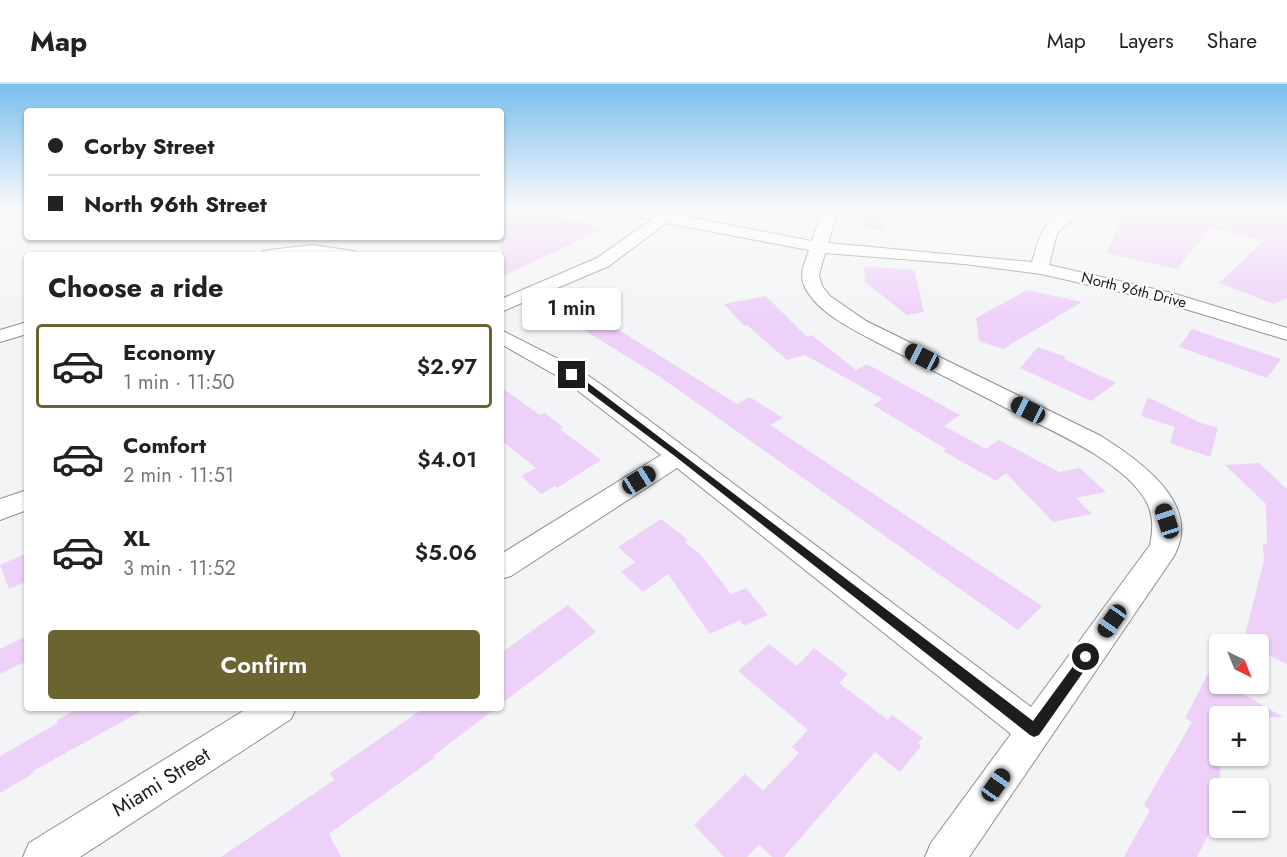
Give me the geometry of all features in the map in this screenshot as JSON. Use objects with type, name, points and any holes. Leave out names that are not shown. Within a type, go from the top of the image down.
[{"type":"street","points":[[504,305],[603,262],[628,245]]},
{"type":"street","name":"North 96th Drive","points":[[813,245],[958,258],[1039,269],[1158,295],[1287,334]]},
{"type":"street","points":[[1039,269],[1046,245]]},
{"type":"street","points":[[818,246],[811,269],[813,286],[831,308],[859,325],[1092,442],[1123,462],[1148,484],[1162,505],[1167,521],[1168,536],[1164,548],[945,857]]},
{"type":"street","points":[[295,252],[312,250],[326,252]]},
{"type":"street","points":[[0,336],[24,329]]},
{"type":"street","points":[[504,338],[572,375],[679,455],[1034,731]]},
{"type":"street","points":[[504,566],[679,455]]},
{"type":"street","points":[[0,510],[24,500]]},
{"type":"street","name":"Miami Street","points":[[43,857],[274,711]]},
{"type":"building","points":[[501,245],[569,245],[504,276],[504,252],[501,252]]},
{"type":"building","points":[[1110,245],[1197,245],[1177,269],[1106,253]]},
{"type":"building","points":[[1259,245],[1287,245],[1287,298],[1274,304],[1219,283]]},
{"type":"building","points":[[864,266],[914,270],[924,312],[907,315],[865,282]]},
{"type":"building","points":[[1027,290],[1082,302],[1003,349],[979,341],[976,318]]},
{"type":"building","points":[[547,295],[595,318],[574,329],[525,305]]},
{"type":"building","points":[[766,296],[807,337],[812,335],[856,370],[867,364],[960,415],[944,426],[986,449],[999,440],[1059,472],[1080,468],[1106,492],[1076,498],[1092,514],[1053,522],[1006,473],[996,481],[943,451],[946,449],[873,405],[883,399],[805,355],[787,360],[747,325],[744,326],[724,304]]},
{"type":"building","points":[[611,325],[737,404],[750,397],[783,418],[770,425],[1042,606],[1018,630],[660,377],[584,330]]},
{"type":"building","points":[[1192,329],[1281,359],[1267,378],[1179,347]]},
{"type":"building","points":[[1038,347],[1066,357],[1064,359],[1116,383],[1091,401],[1020,368]]},
{"type":"building","points":[[504,389],[540,415],[545,413],[564,428],[560,429],[601,460],[557,488],[555,486],[541,494],[521,476],[536,468],[504,442]]},
{"type":"building","points":[[1148,397],[1201,423],[1218,428],[1210,457],[1170,443],[1175,427],[1141,416]]},
{"type":"building","points":[[1259,463],[1287,489],[1287,664],[1269,655],[1269,634],[1245,634],[1264,560],[1263,543],[1267,544],[1266,504],[1225,465]]},
{"type":"building","points":[[661,519],[688,540],[685,542],[700,554],[731,594],[746,588],[768,615],[744,626],[740,620],[710,634],[668,574],[643,592],[621,572],[635,562],[618,547]]},
{"type":"building","points":[[24,554],[24,582],[9,589],[0,565]]},
{"type":"building","points":[[568,605],[596,632],[504,702],[504,651]]},
{"type":"building","points":[[24,637],[24,662],[0,674],[0,649]]},
{"type":"building","points":[[769,644],[797,666],[814,648],[848,674],[839,683],[888,720],[892,715],[923,738],[918,743],[921,746],[900,772],[875,752],[784,857],[772,857],[759,844],[747,857],[724,857],[694,825],[745,774],[763,791],[799,753],[792,747],[808,730],[738,671]]},
{"type":"building","points":[[1208,674],[1209,694],[1243,694],[1264,706],[1209,706],[1209,766],[1220,766],[1220,778],[1209,778],[1209,834],[1197,857],[1124,857],[1150,810],[1144,805],[1192,722],[1185,718]]},
{"type":"building","points":[[1269,709],[1283,717],[1269,717]]},
{"type":"building","points":[[74,711],[142,711],[33,771],[34,773],[0,793],[0,756],[58,723],[57,720]]},
{"type":"building","points":[[420,711],[492,711],[433,756],[434,758],[329,834],[341,857],[221,857],[334,780],[330,773]]},
{"type":"route","points":[[572,375],[679,455],[1034,731],[1086,657]]}]
